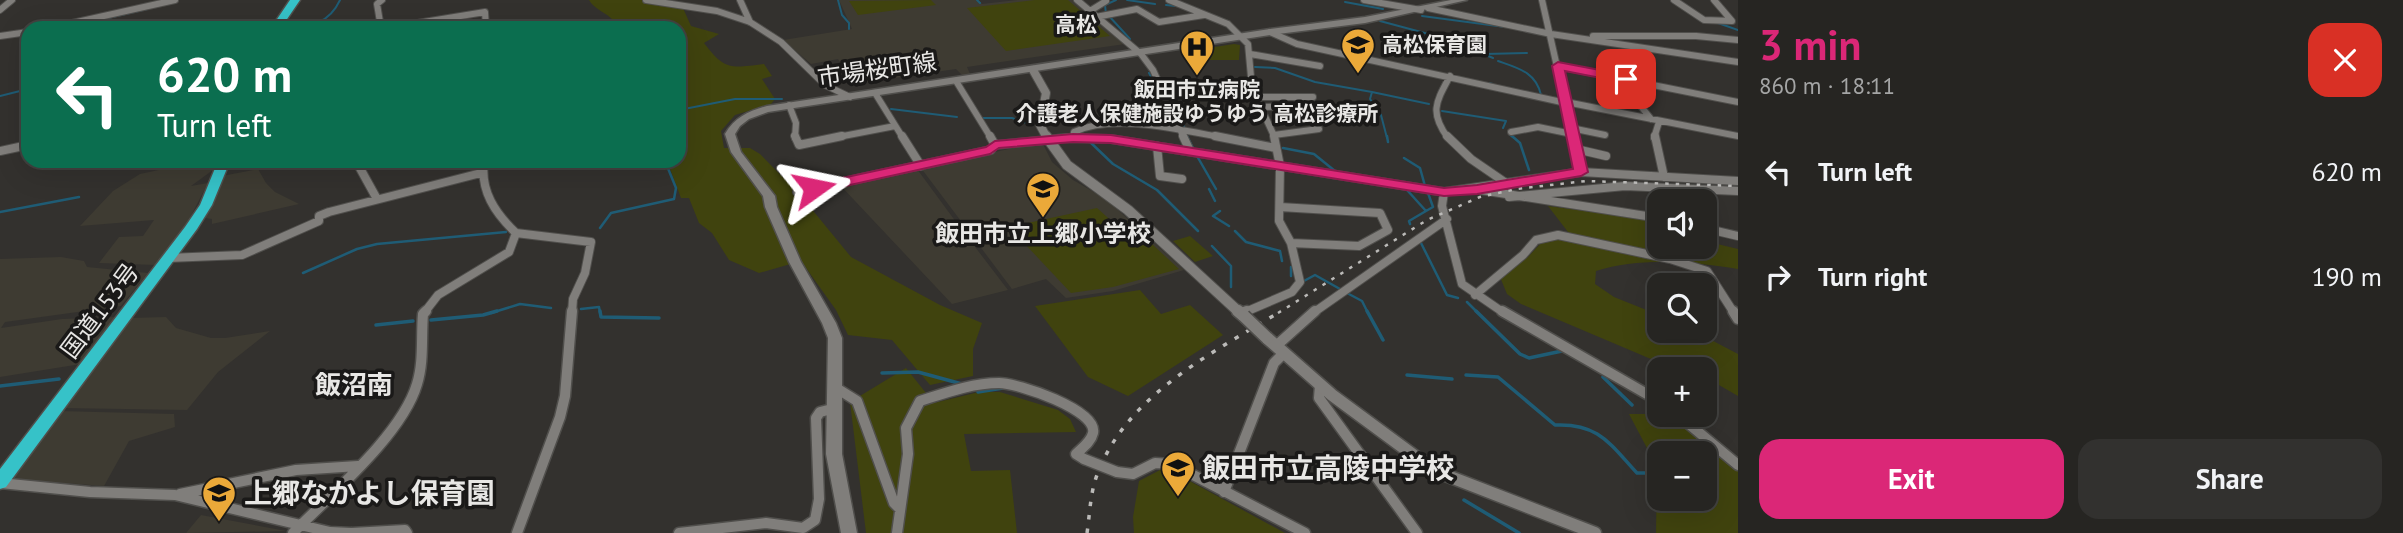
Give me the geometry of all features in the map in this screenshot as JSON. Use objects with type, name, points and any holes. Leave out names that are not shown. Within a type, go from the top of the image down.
[{"type":"highway","points":[[281,21],[295,0]]},
{"type":"highway","name":"国道153号","points":[[1,478],[206,205],[221,168]]},
{"type":"main road","name":"市場桜町線","points":[[849,533],[834,454],[832,409],[835,347],[832,330],[795,262],[771,207],[769,196],[736,152],[730,138],[736,125],[751,114],[789,105],[1385,17],[1463,0]]},
{"type":"street","points":[[0,10],[12,0]]},
{"type":"street","points":[[89,21],[175,0]]},
{"type":"street","points":[[380,21],[377,4],[382,0]]},
{"type":"street","points":[[483,0],[486,21]]},
{"type":"street","points":[[646,0],[717,11],[750,22],[781,42],[825,85],[850,97]]},
{"type":"street","points":[[740,0],[750,22]]},
{"type":"street","points":[[1077,0],[1141,54],[1160,86],[1190,151]]},
{"type":"street","points":[[1169,0],[1228,24],[1243,37],[1250,54],[1252,88],[1274,135],[1280,166],[1279,221],[1291,243],[1300,282],[1292,292],[1243,314]]},
{"type":"street","points":[[1364,0],[1392,2],[1584,40],[1738,62]]},
{"type":"street","points":[[1542,0],[1581,172]]},
{"type":"street","points":[[1674,0],[1704,20],[1735,22]]},
{"type":"street","points":[[1714,0],[1735,22]]},
{"type":"street","points":[[1090,11],[1106,1]]},
{"type":"street","points":[[1385,17],[1392,2]]},
{"type":"street","points":[[1096,17],[1137,9],[1159,22],[1206,14]]},
{"type":"street","points":[[430,21],[485,12]]},
{"type":"street","points":[[1270,32],[1297,44],[1566,103],[1738,136]]},
{"type":"street","points":[[2,38],[21,34]]},
{"type":"street","points":[[1584,40],[1596,36],[1652,35],[1738,40]]},
{"type":"street","points":[[1250,54],[1320,66]]},
{"type":"street","points":[[1558,66],[1738,102]]},
{"type":"street","points":[[1033,70],[1047,88],[1048,95],[1040,118],[1046,139],[1069,170],[1130,213],[1320,385],[1435,471],[1595,533]]},
{"type":"street","points":[[1450,76],[1436,102],[1436,118],[1444,134],[1506,183]]},
{"type":"street","points":[[1626,79],[1636,100],[1655,121],[1654,139],[1664,177]]},
{"type":"street","points":[[956,81],[995,145]]},
{"type":"street","points":[[1138,85],[1160,86]]},
{"type":"street","points":[[875,93],[920,166]]},
{"type":"street","points":[[1256,97],[1313,97]]},
{"type":"street","points":[[789,105],[796,123],[795,138],[799,145],[895,126]]},
{"type":"street","points":[[1262,107],[1309,106]]},
{"type":"street","points":[[1073,138],[1077,128],[1095,123],[1181,131],[1276,148]]},
{"type":"street","points":[[1511,132],[1538,127],[1605,135]]},
{"type":"street","points":[[1274,135],[1319,129]]},
{"type":"street","points":[[797,192],[990,150],[995,145],[1073,138],[1111,139],[1444,192],[1477,190],[1581,172],[1738,181]]},
{"type":"street","points":[[0,151],[21,146]]},
{"type":"street","points":[[1157,146],[1160,176],[1182,179]]},
{"type":"street","points":[[1576,149],[1606,156]]},
{"type":"street","points":[[360,168],[377,199]]},
{"type":"street","points":[[482,168],[481,173],[491,206],[516,233],[591,242],[585,272],[573,299],[565,396],[517,533]]},
{"type":"street","points":[[168,258],[242,255],[319,221],[319,216],[481,173]]},
{"type":"street","points":[[1508,197],[1625,186],[1738,191]]},
{"type":"street","points":[[1477,190],[1508,197],[1647,216]]},
{"type":"street","points":[[1444,192],[1442,205],[1462,284],[1475,295],[1647,394]]},
{"type":"street","points":[[1280,206],[1380,213],[1388,230],[1359,246],[1291,243]]},
{"type":"street","points":[[1224,492],[1274,363],[1275,346],[1308,315],[1447,219]]},
{"type":"street","points":[[1717,231],[1738,236]]},
{"type":"street","points":[[298,529],[358,466],[397,421],[412,398],[417,384],[423,314],[429,304],[438,295],[509,252],[516,233]]},
{"type":"street","points":[[1475,295],[1488,280],[1530,251],[1536,240],[1558,235],[1670,259],[1707,271],[1738,319]]},
{"type":"street","points":[[897,533],[908,454],[908,420],[920,401],[1003,383],[1080,409],[1089,419],[1093,434],[1089,444],[1076,454],[1084,459],[1117,472],[1133,474],[1155,463],[1172,464],[1305,533]]},
{"type":"street","points":[[1320,385],[1319,398],[1417,533]]},
{"type":"street","points":[[834,386],[858,401],[894,503],[900,509]]},
{"type":"street","points":[[679,533],[766,523],[803,528],[816,520],[819,499],[816,418],[820,412],[832,409]]},
{"type":"street","points":[[1692,427],[1738,465]]},
{"type":"street","points":[[175,495],[296,470],[358,466]]},
{"type":"street","points":[[1,478],[90,492],[175,495],[298,529],[351,533],[405,530],[407,533]]},
{"type":"shaded area","points":[[589,0],[656,0],[657,5],[683,8],[691,26],[719,34],[704,43],[718,59],[736,66],[764,64],[772,76],[762,79],[775,99],[771,104],[735,115],[721,131],[724,148],[750,148],[760,154],[801,196],[851,257],[940,305],[982,323],[973,349],[973,376],[930,385],[892,340],[848,335],[836,310],[801,261],[759,273],[729,260],[712,233],[699,223],[689,198],[681,198],[670,168],[686,168],[686,21],[614,21]]},
{"type":"shaded area","points":[[839,0],[978,0],[982,4],[1017,0],[1073,0],[1125,44],[967,67],[971,76],[964,77],[956,69],[854,84],[838,59],[811,64],[783,40],[852,29]]},
{"type":"shaded area","points":[[931,0],[936,5],[858,15],[849,1]]},
{"type":"shaded area","points":[[1035,0],[1068,0],[1110,36],[1006,51],[967,8]]},
{"type":"shaded area","points":[[1240,45],[1239,60],[1206,60],[1195,50]]},
{"type":"shaded area","name":"飯田市立上郷小学校","points":[[1037,143],[1044,146],[1052,162],[1073,180],[1106,199],[1184,270],[1113,291],[1066,298],[1046,279],[1012,289],[921,168]]},
{"type":"shaded area","points":[[168,168],[214,168],[191,186],[208,183],[182,233],[156,265],[99,263],[119,237],[143,236],[154,220],[80,226],[113,191],[140,174]]},
{"type":"shaded area","points":[[258,169],[275,192],[299,204],[212,224],[212,219],[205,218],[222,176]]},
{"type":"shaded area","points":[[917,169],[1008,290],[952,304],[839,184]]},
{"type":"shaded area","points":[[1548,206],[1647,219],[1647,259],[1717,259],[1717,244],[1738,249],[1738,269],[1703,264],[1648,262],[1596,271],[1595,284],[1614,297],[1647,310],[1647,343],[1717,343],[1738,354],[1738,396],[1717,384],[1717,357],[1647,357],[1521,304],[1507,294],[1500,277],[1528,257],[1542,242],[1568,232]]},
{"type":"shaded area","points":[[1097,208],[1116,225],[1127,221],[1179,269],[1113,287],[1071,293],[1009,227]]},
{"type":"shaded area","points":[[1190,236],[1213,256],[1195,262],[1173,241]]},
{"type":"shaded area","points":[[61,257],[84,261],[87,267],[148,273],[121,306],[5,322],[1,328],[62,319],[117,317],[81,364],[0,377],[0,259]]},
{"type":"shaded area","points":[[1140,290],[1161,314],[1190,305],[1223,335],[1128,396],[1088,377],[1035,306]]},
{"type":"shaded area","points":[[166,317],[176,328],[211,338],[270,331],[218,372],[187,410],[61,408],[130,318]]},
{"type":"shaded area","points":[[906,368],[934,403],[979,392],[1000,392],[1058,410],[1070,419],[1076,432],[964,434],[971,471],[1010,470],[1017,533],[866,533],[850,402]]},
{"type":"shaded area","points":[[59,411],[174,414],[175,427],[129,441],[104,486],[11,479]]},
{"type":"shaded area","points":[[1629,414],[1647,414],[1647,427],[1685,427],[1702,441],[1647,441],[1647,448]]},
{"type":"shaded area","points":[[1717,453],[1738,470],[1738,533],[1656,533],[1656,511],[1717,511]]},
{"type":"shaded area","name":"飯田市立高陵中学校","points":[[1160,470],[1173,472],[1285,533],[1134,533],[1133,517],[1139,481]]},
{"type":"shaded area","name":"上郷なかよし保育園","points":[[201,515],[286,531],[186,533]]},
{"type":"waterway","points":[[320,21],[336,8],[340,0]]},
{"type":"waterway","points":[[838,0],[842,15],[849,23],[849,29]]},
{"type":"waterway","points":[[977,0],[980,3]]},
{"type":"waterway","points":[[1106,14],[1105,5],[1116,0]]},
{"type":"waterway","points":[[1127,0],[1155,4]]},
{"type":"waterway","points":[[1345,2],[1383,9]]},
{"type":"waterway","points":[[1166,5],[1176,6]]},
{"type":"waterway","points":[[95,21],[147,9]]},
{"type":"waterway","points":[[1109,16],[1130,39]]},
{"type":"waterway","points":[[1422,16],[1505,27]]},
{"type":"waterway","points":[[1380,21],[1477,47]]},
{"type":"waterway","points":[[1718,23],[1738,30]]},
{"type":"waterway","points":[[1481,53],[1493,58]]},
{"type":"waterway","points":[[1485,54],[1527,53]]},
{"type":"waterway","points":[[1498,61],[1530,76],[1539,87],[1541,95]]},
{"type":"waterway","points":[[1255,67],[1275,68],[1315,82],[1372,92]]},
{"type":"waterway","points":[[1149,73],[1155,84]]},
{"type":"waterway","points":[[1488,83],[1493,84]]},
{"type":"waterway","points":[[0,96],[21,91]]},
{"type":"waterway","points":[[1372,92],[1429,104]]},
{"type":"waterway","points":[[1372,92],[1370,99],[1381,115],[1387,138]]},
{"type":"waterway","points":[[686,109],[735,99],[782,99]]},
{"type":"waterway","points":[[891,109],[957,117]]},
{"type":"waterway","points":[[1442,111],[1506,121],[1503,128]]},
{"type":"waterway","points":[[983,118],[1012,118],[1033,125]]},
{"type":"waterway","points":[[1180,118],[1184,127]]},
{"type":"waterway","points":[[1186,134],[1194,150]]},
{"type":"waterway","points":[[1510,135],[1514,138]]},
{"type":"waterway","points":[[1387,136],[1388,142]]},
{"type":"waterway","points":[[1512,136],[1520,143],[1529,170]]},
{"type":"waterway","points":[[1089,141],[1113,164],[1157,190],[1198,231]]},
{"type":"waterway","points":[[1283,148],[1314,154],[1335,171]]},
{"type":"waterway","points":[[1197,156],[1216,189]]},
{"type":"waterway","points":[[1404,158],[1420,168],[1425,186]]},
{"type":"waterway","points":[[600,228],[611,213],[674,199],[676,188],[668,168]]},
{"type":"waterway","points":[[1209,189],[1215,201]]},
{"type":"waterway","points":[[1407,190],[1426,211]]},
{"type":"waterway","points":[[1426,211],[1433,207],[1428,193]]},
{"type":"waterway","points":[[0,212],[79,197]]},
{"type":"waterway","points":[[1220,211],[1213,216],[1229,226]]},
{"type":"waterway","points":[[1410,224],[1409,221],[1426,211]]},
{"type":"waterway","points":[[1235,231],[1246,242],[1280,251],[1282,261]]},
{"type":"waterway","points":[[303,273],[357,249],[377,244],[506,232]]},
{"type":"waterway","points":[[1421,243],[1447,295],[1458,298]]},
{"type":"waterway","points":[[1212,246],[1231,266],[1231,287]]},
{"type":"waterway","points":[[1291,267],[1291,276]]},
{"type":"waterway","points":[[1302,282],[1315,275],[1340,289]]},
{"type":"waterway","points":[[1347,293],[1362,301],[1367,311]]},
{"type":"waterway","points":[[1467,302],[1476,311]]},
{"type":"waterway","points":[[491,313],[520,304],[551,308]]},
{"type":"waterway","points":[[581,309],[599,307],[600,313]]},
{"type":"waterway","points":[[431,320],[497,311]]},
{"type":"waterway","points":[[600,311],[601,317],[659,318]]},
{"type":"waterway","points":[[1367,311],[1383,340]]},
{"type":"waterway","points":[[1476,311],[1520,354],[1529,358],[1562,351]]},
{"type":"waterway","points":[[376,325],[413,321]]},
{"type":"waterway","points":[[882,373],[918,372],[962,384]]},
{"type":"waterway","points":[[1407,375],[1452,379]]},
{"type":"waterway","points":[[1466,375],[1498,377],[1555,425],[1570,425],[1593,432],[1611,445],[1637,473],[1647,473]]},
{"type":"waterway","points":[[1603,377],[1632,405]]},
{"type":"waterway","points":[[0,386],[59,379]]},
{"type":"waterway","points":[[978,392],[1003,388]]},
{"type":"waterway","points":[[1464,500],[1519,533]]},
{"type":"railway","points":[[1278,313],[1427,220],[1480,197],[1516,189],[1586,181],[1738,186]]},
{"type":"railway","points":[[1087,533],[1097,475],[1111,446],[1129,421],[1175,378],[1281,311]]},
{"type":"place","name":"高松保育園","points":[[1358,75]]},
{"type":"place","name":"飯田市立病院 介護老人保健施設ゆうゆう 高松診療所","points":[[1197,77]]},
{"type":"place","name":"飯田市立上郷小学校","points":[[1043,219]]},
{"type":"place","name":"飯田市立高陵中学校","points":[[1178,498]]},
{"type":"place","name":"上郷なかよし保育園","points":[[219,523]]},
{"type":"district","name":"高松","points":[[1076,25]]},
{"type":"district","name":"飯沼南","points":[[354,385]]},
{"type":"route","points":[[814,188],[990,150],[995,145],[1073,138],[1111,139],[1444,192],[1477,190],[1581,172],[1558,66],[1626,79]]}]
